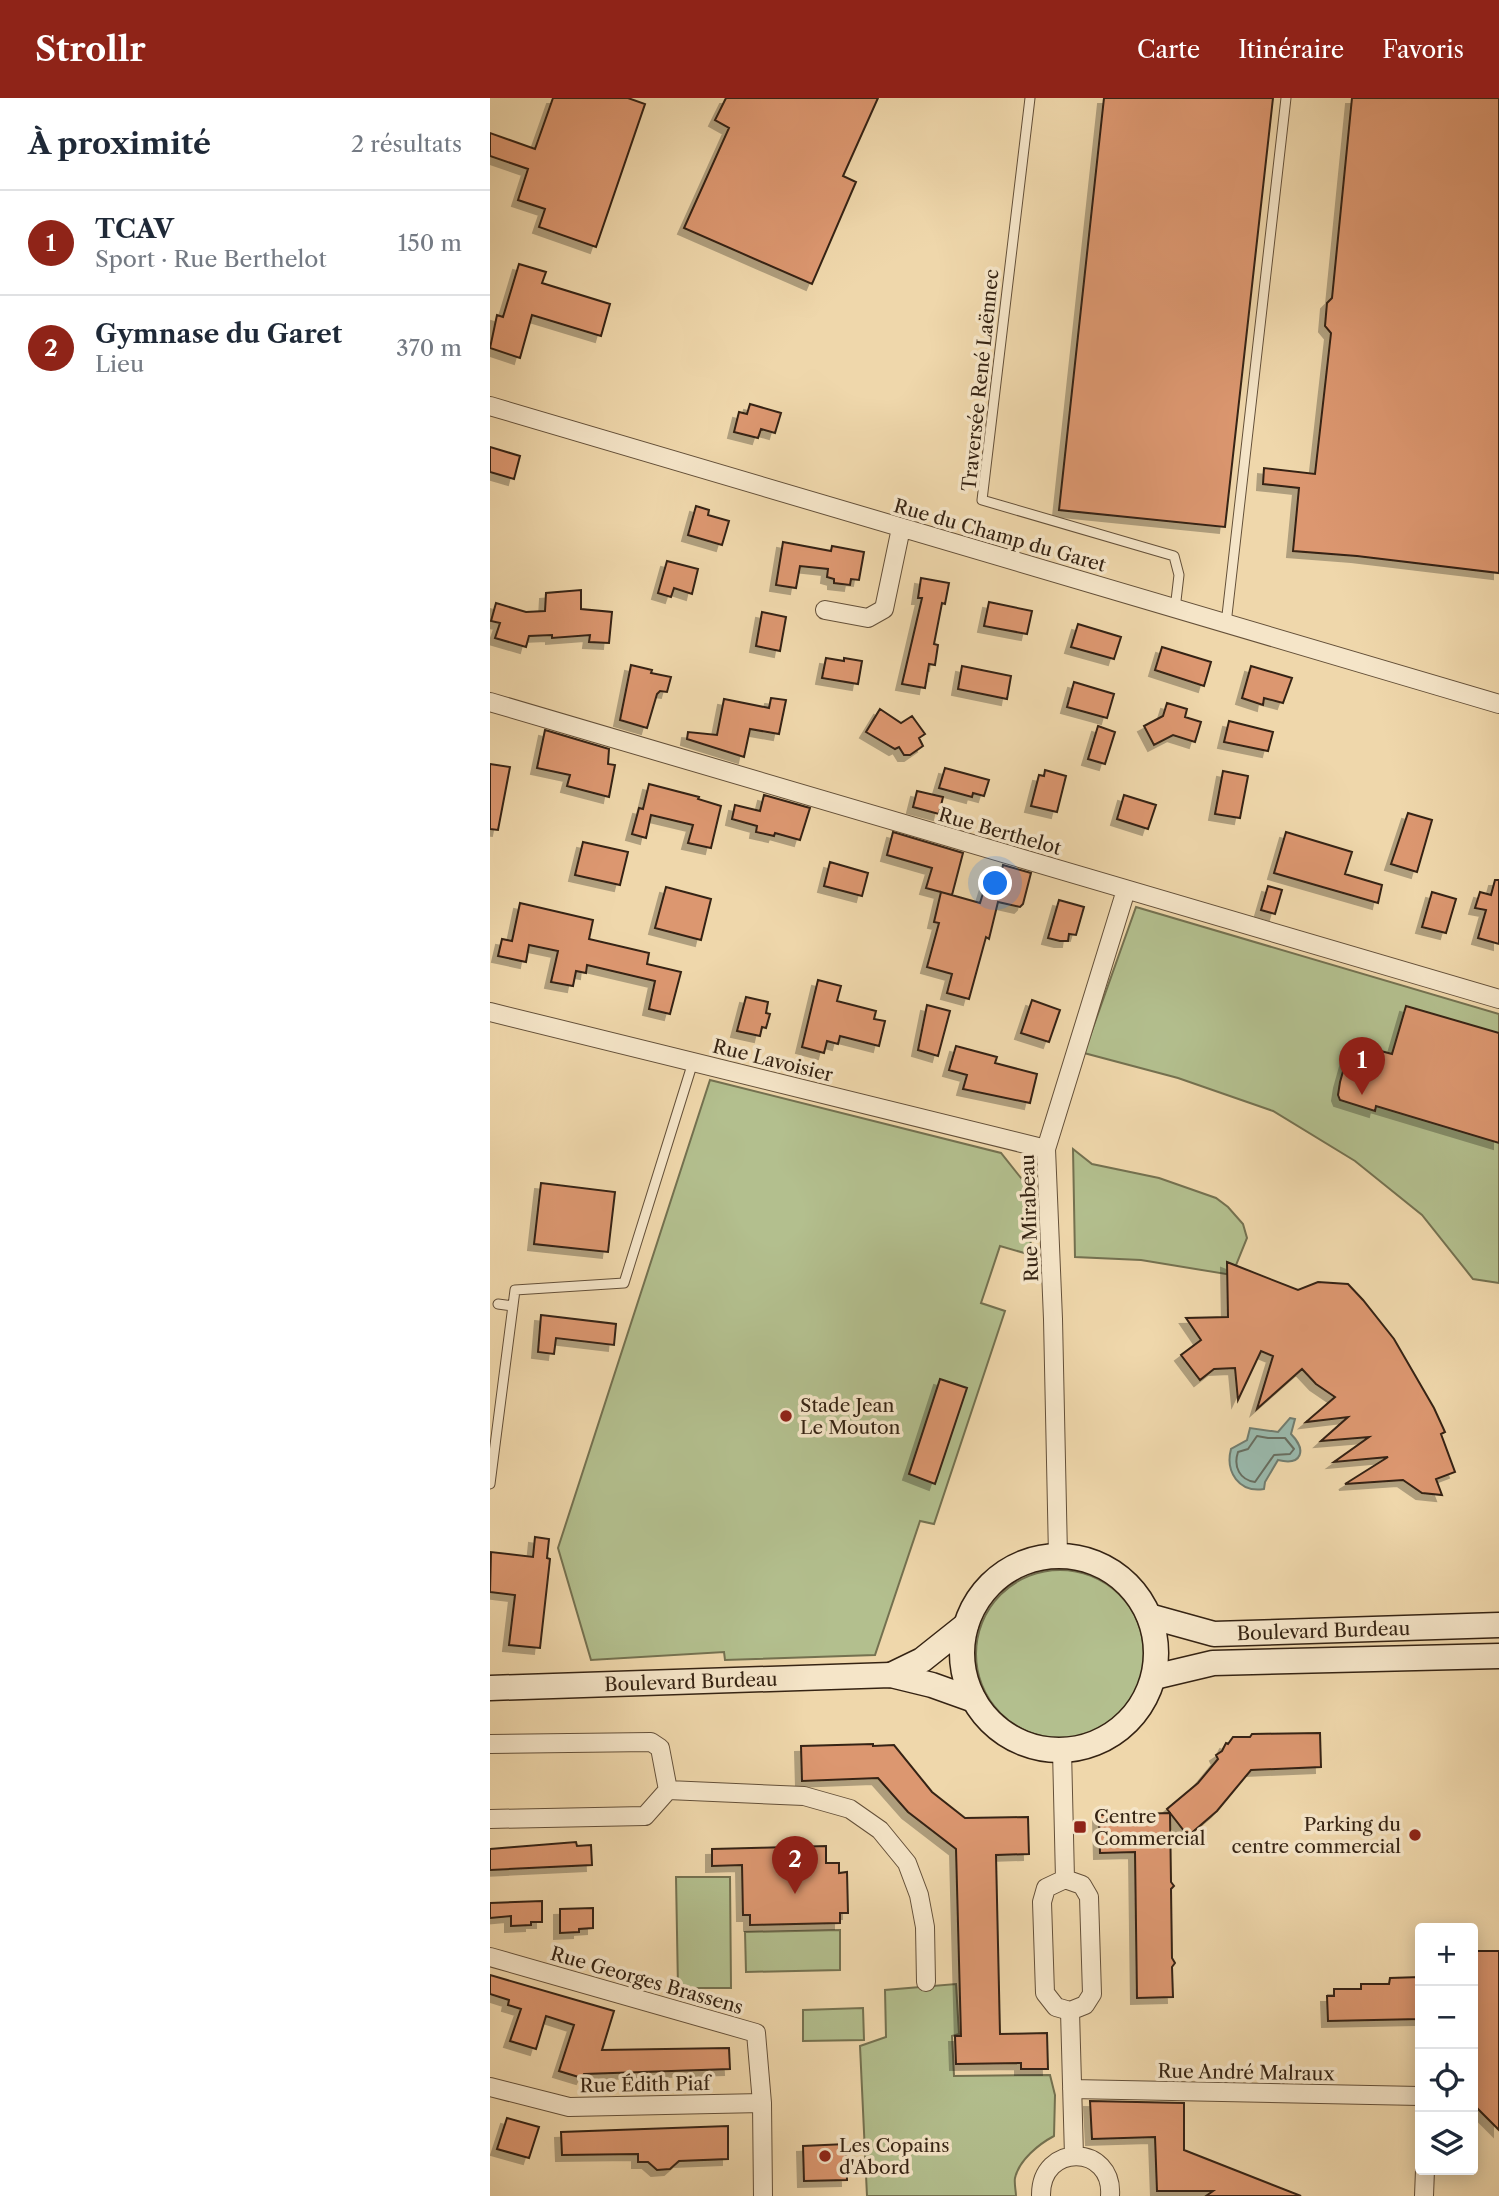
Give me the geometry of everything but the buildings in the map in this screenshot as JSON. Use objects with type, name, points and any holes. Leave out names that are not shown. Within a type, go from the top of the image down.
[{"type":"main road","points":[[1058,1556],[1087,1560],[1113,1572],[1134,1592],[1149,1616],[1155,1636],[1154,1677],[1144,1700],[1129,1721],[1110,1736],[1086,1746],[1062,1750],[1035,1747],[1011,1738],[990,1721],[974,1700],[965,1677],[962,1651],[966,1625],[979,1598],[1000,1576],[1028,1561],[1058,1556]]},
{"type":"main road","name":"Boulevard Burdeau","points":[[1149,1616],[1214,1634],[1499,1625]]},
{"type":"main road","name":"Boulevard Burdeau","points":[[891,1675],[922,1660],[966,1625]]},
{"type":"main road","name":"Boulevard Burdeau","points":[[1154,1677],[1213,1663],[1499,1656]]},
{"type":"main road","name":"Boulevard Burdeau","points":[[490,1688],[891,1675],[932,1685],[974,1700]]},
{"type":"street","name":"Rue du Champ du Garet","points":[[490,407],[1499,704]]},
{"type":"street","points":[[825,610],[868,618],[884,609],[901,528]]},
{"type":"street","name":"Rue Berthelot","points":[[490,702],[1499,999]]},
{"type":"street","name":"Rue Mirabeau","points":[[1058,1556],[1046,1149],[1126,890]]},
{"type":"street","name":"Rue Lavoisier","points":[[490,1012],[1046,1149]]},
{"type":"street","points":[[490,1744],[651,1742],[660,1748],[668,1790]]},
{"type":"street","points":[[1062,1750],[1065,1879]]},
{"type":"street","points":[[490,1819],[645,1816],[668,1790]]},
{"type":"street","points":[[668,1790],[804,1796],[850,1809],[880,1830],[907,1863],[919,1895],[925,1927],[926,1982]]},
{"type":"street","points":[[1065,1879],[1082,1885],[1089,1897],[1092,1994],[1084,2006],[1070,2011],[1056,2007],[1045,1993],[1042,1902],[1046,1888],[1065,1879]]},
{"type":"street","name":"Rue Georges Brassens","points":[[490,1957],[756,2033],[762,2103],[763,2196]]},
{"type":"street","points":[[1070,2011],[1074,2156]]},
{"type":"street","name":"Rue Édith Piaf","points":[[490,2087],[569,2107],[762,2103]]},
{"type":"street","name":"Rue André Malraux","points":[[1072,2089],[1415,2096]]},
{"type":"street","points":[[1041,2196],[1044,2174],[1062,2158],[1074,2156],[1084,2157],[1103,2168],[1108,2177],[1110,2196]]},
{"type":"street","points":[[1424,2196],[1425,2175]]},
{"type":"lane","name":"Traversée René Laënnec","points":[[1030,98],[982,500],[1174,556],[1179,575],[1175,609]]},
{"type":"lane","points":[[1226,624],[1286,98]]},
{"type":"lane","points":[[490,1484],[515,1290],[624,1283],[693,1062]]},
{"type":"lane","points":[[498,1304],[513,1306]]},
{"type":"green space","points":[[1136,907],[1499,1014],[1499,1283],[1473,1279],[1422,1215],[1355,1161],[1273,1111],[1178,1078],[1084,1053]]},
{"type":"green space","name":"Stade Jean Le Mouton","points":[[710,1080],[1001,1153],[1029,1188],[1031,1255],[1000,1246],[981,1303],[1005,1311],[934,1524],[920,1521],[875,1655],[725,1660],[724,1652],[591,1660],[558,1548]]},
{"type":"green space","points":[[1073,1149],[1092,1164],[1159,1178],[1216,1198],[1228,1207],[1243,1224],[1247,1238],[1232,1275],[1141,1260],[1075,1257]]},
{"type":"green space","points":[[1060,1570],[1092,1576],[1119,1595],[1138,1622],[1144,1654],[1138,1686],[1119,1713],[1092,1732],[1060,1738],[1028,1732],[1001,1713],[982,1686],[976,1654],[982,1622],[1001,1595],[1028,1576]]},
{"type":"green space","points":[[676,1877],[730,1877],[731,1988],[678,1988]]},
{"type":"green space","points":[[840,1930],[840,1970],[746,1972],[745,1932]]},
{"type":"green space","points":[[956,1984],[959,2034],[952,2036],[954,2076],[1050,2075],[1055,2095],[1054,2136],[1036,2148],[1017,2171],[1016,2196],[867,2196],[860,2046],[886,2037],[885,1990]]},
{"type":"green space","points":[[863,2008],[864,2040],[803,2041],[803,2010]]},
{"type":"water","points":[[1290,1418],[1295,1419],[1291,1434],[1299,1446],[1300,1455],[1292,1461],[1278,1460],[1265,1482],[1264,1489],[1247,1488],[1241,1484],[1230,1466],[1231,1449],[1247,1440],[1250,1428],[1278,1432]]},
{"type":"place","name":"TCAV","points":[[1362,1095]]},
{"type":"place","name":"Stade Jean Le Mouton","points":[[786,1416]]},
{"type":"place","name":"Centre Commercial","points":[[1080,1827]]},
{"type":"place","name":"Parking du centre commercial","points":[[1415,1835]]},
{"type":"place","name":"Gymnase du Garet","points":[[795,1894]]},
{"type":"place","name":"Les Copains d'Abord","points":[[825,2156]]}]
